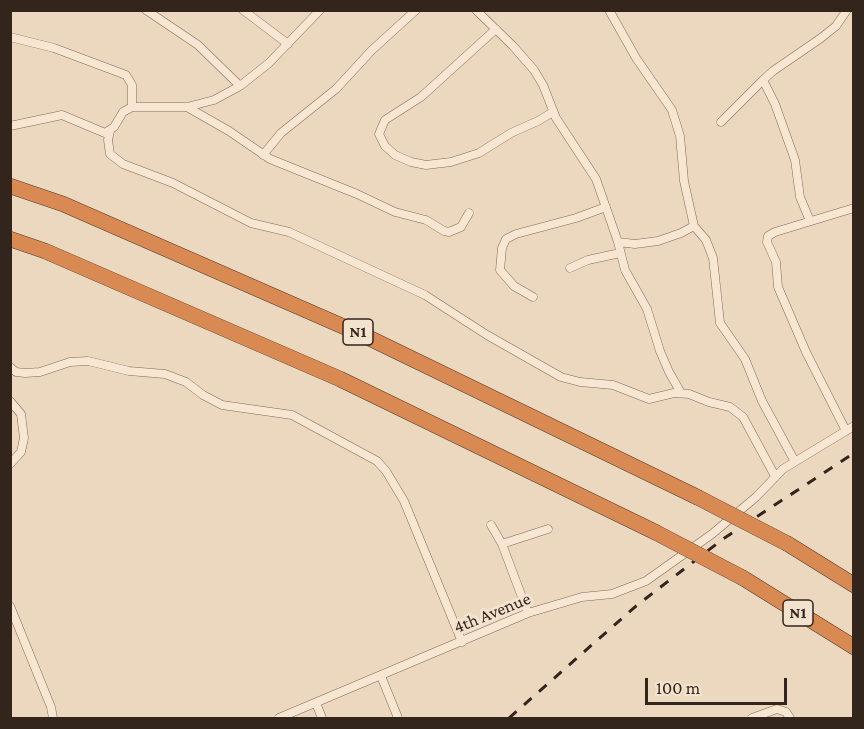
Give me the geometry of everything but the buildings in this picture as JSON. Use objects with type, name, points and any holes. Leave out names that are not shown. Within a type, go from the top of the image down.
[{"type":"highway","name":"N1","points":[[10,186],[63,204],[365,336],[697,497],[788,544],[854,585]]},
{"type":"highway","name":"N1","points":[[10,239],[45,251],[340,379],[655,532],[743,578],[854,647]]},
{"type":"street","points":[[146,10],[198,45],[240,86]]},
{"type":"street","points":[[243,10],[288,44]]},
{"type":"street","points":[[321,10],[269,63],[240,86],[214,100],[187,107],[132,107],[123,112],[110,131],[108,140],[110,154],[123,165],[173,183],[251,223],[289,232],[425,295],[487,335],[561,377],[580,382],[613,385],[649,399],[681,393],[730,407],[739,412],[775,476]]},
{"type":"street","points":[[264,155],[281,133],[336,88],[372,50],[416,10]]},
{"type":"street","points":[[476,10],[534,70],[543,85],[553,112],[596,179],[618,242],[625,270],[646,309],[669,372],[681,393]]},
{"type":"street","points":[[609,10],[641,66],[672,110],[680,136],[684,181],[694,226],[706,240],[713,258],[720,323],[745,359],[762,401],[794,460]]},
{"type":"street","points":[[721,122],[773,70],[822,38],[836,26],[847,10]]},
{"type":"street","points":[[496,29],[421,97],[385,120],[379,134],[385,146],[395,155],[411,162],[426,165],[451,162],[479,153],[510,133],[553,112]]},
{"type":"street","points":[[10,37],[54,48],[126,75],[132,85],[132,107]]},
{"type":"street","points":[[763,80],[775,104],[795,160],[800,197],[810,221]]},
{"type":"street","points":[[187,107],[229,131],[264,155],[395,212],[426,220],[444,231],[449,232],[461,227],[469,213]]},
{"type":"street","points":[[10,126],[62,115],[105,133],[110,131]]},
{"type":"street","points":[[533,297],[514,286],[500,270],[502,248],[506,239],[606,207]]},
{"type":"street","points":[[850,429],[806,352],[778,286],[776,262],[767,246],[767,239],[771,234],[854,208]]},
{"type":"street","points":[[618,242],[634,244],[658,241],[694,226]]},
{"type":"street","points":[[570,268],[588,260],[620,253]]},
{"type":"street","points":[[10,367],[16,372],[40,372],[70,362],[88,361],[129,371],[165,374],[186,382],[203,395],[222,405],[292,415],[377,461],[386,471],[404,501],[462,642]]},
{"type":"street","points":[[10,401],[21,414],[24,438],[21,452],[10,465]]},
{"type":"street","name":"4th Avenue","points":[[279,718],[528,613],[582,597],[612,594],[646,581],[712,534],[756,497],[794,460],[850,429]]},
{"type":"street","points":[[491,525],[502,544],[528,613]]},
{"type":"street","points":[[502,544],[548,529]]},
{"type":"street","points":[[10,606],[51,707],[53,718]]},
{"type":"street","points":[[381,676],[398,718]]},
{"type":"street","points":[[315,703],[322,718]]},
{"type":"street","points":[[752,718],[777,709],[786,712],[790,718]]},
{"type":"railway","points":[[509,718],[636,606],[723,539],[854,453]]}]
